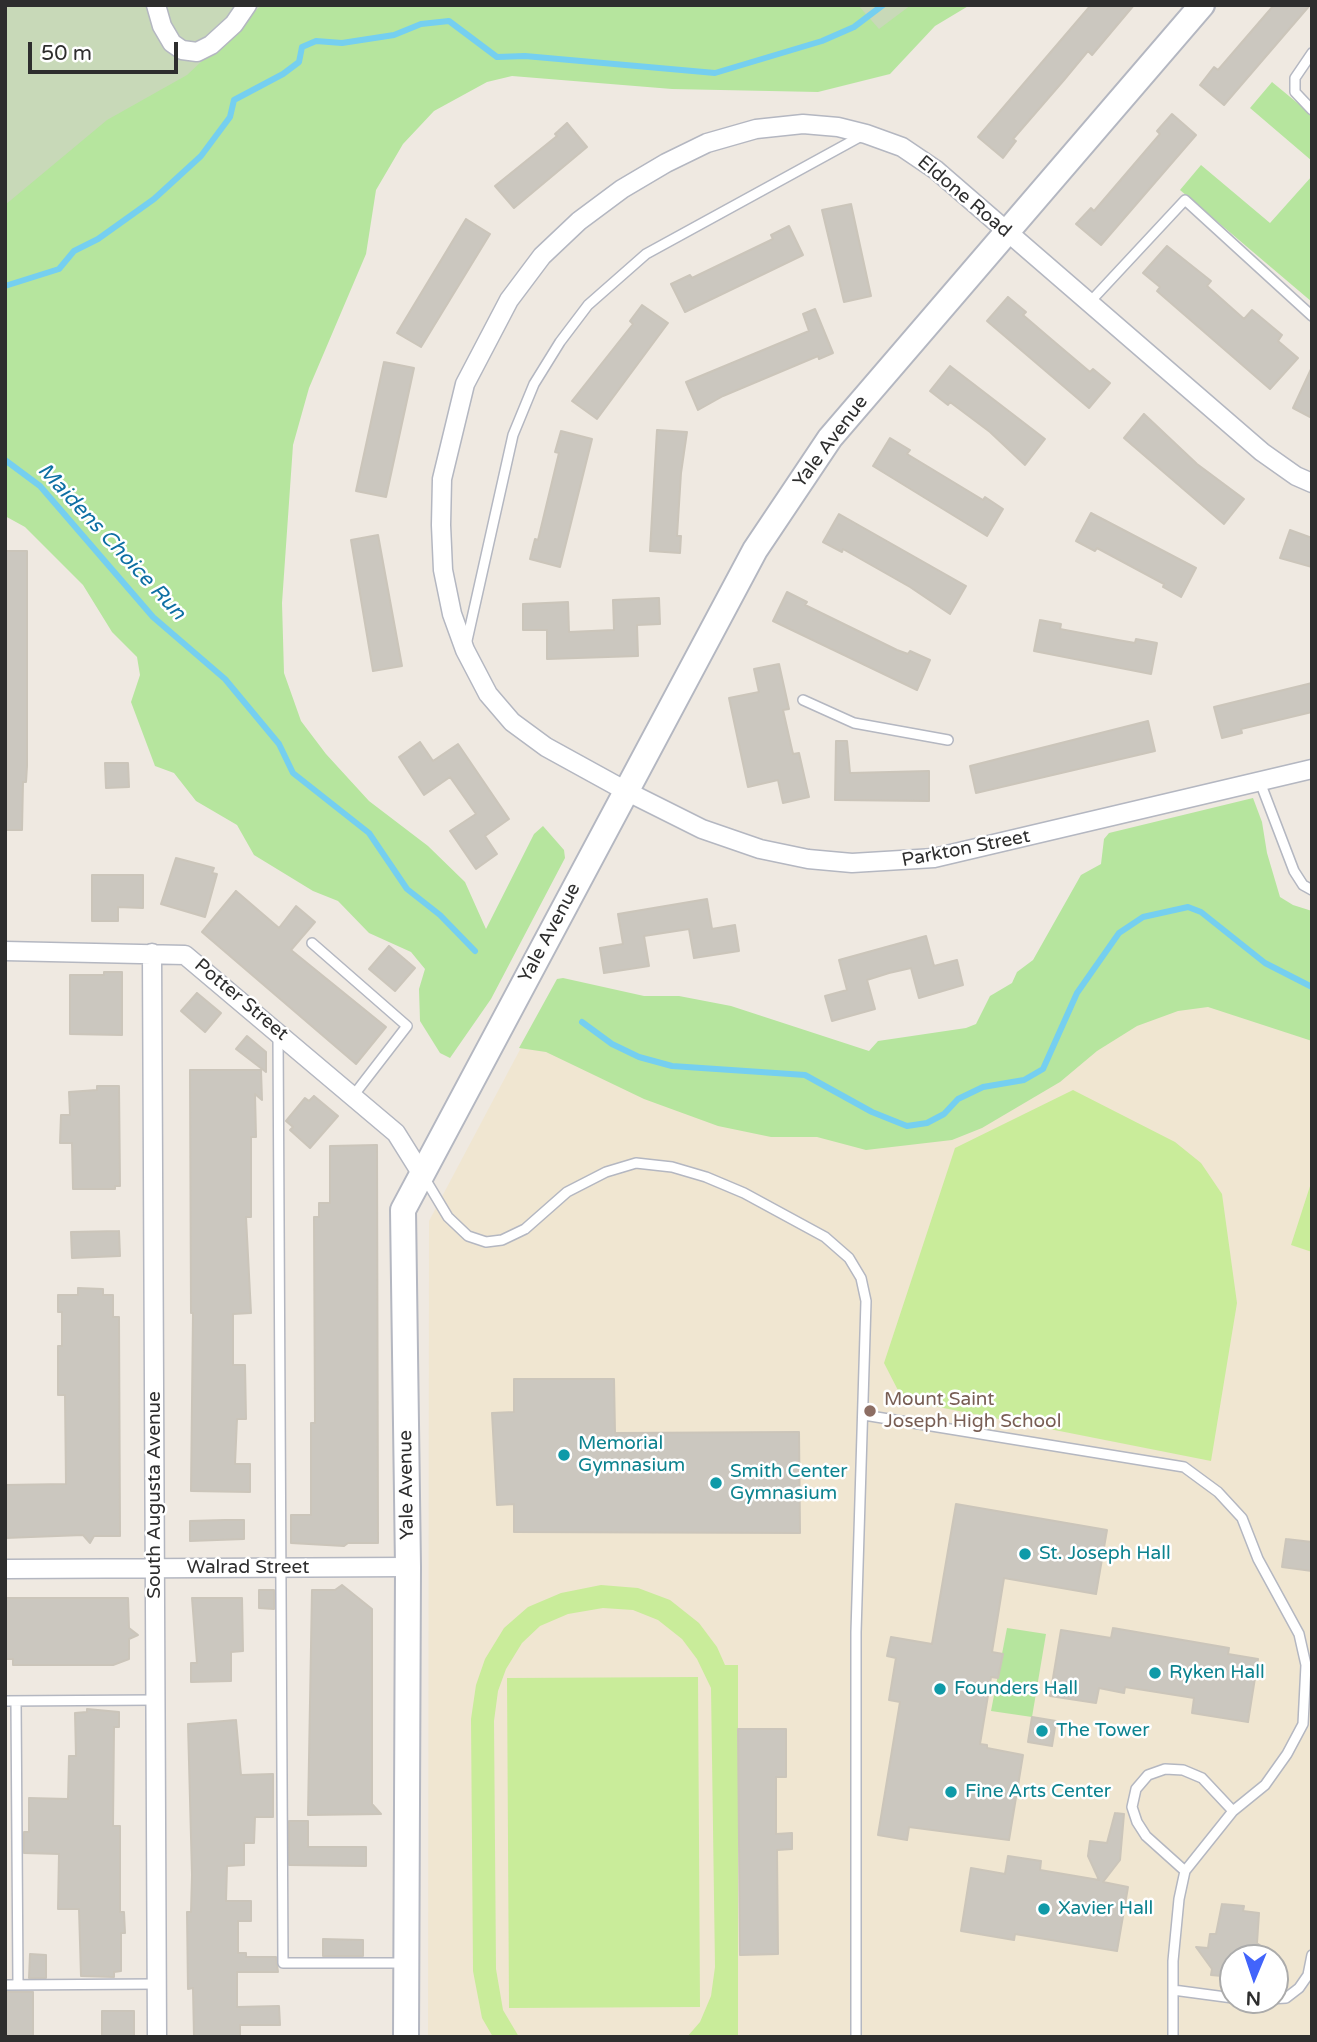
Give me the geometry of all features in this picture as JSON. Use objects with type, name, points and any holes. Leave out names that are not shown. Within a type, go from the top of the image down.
[{"type":"street","points":[[156,5],[162,26],[172,43],[182,50],[197,51],[211,45],[234,24],[247,5]]},
{"type":"street","name":"Yale Avenue","points":[[406,2037],[408,1567],[403,1210],[755,550],[830,438],[1005,231],[1202,5]]},
{"type":"street","name":"Eldone Road","points":[[626,791],[546,747],[512,722],[488,694],[465,650],[452,614],[443,570],[442,479],[465,384],[509,300],[542,256],[579,221],[622,189],[707,143],[756,130],[803,124],[838,127],[902,147],[936,170],[1262,452],[1296,476],[1312,483]]},
{"type":"street","name":"Parkton Street","points":[[626,791],[702,829],[760,849],[808,859],[884,862],[970,852],[1312,769]]},
{"type":"street","name":"Potter Street","points":[[5,951],[185,955],[196,961],[396,1133],[421,1173]]},
{"type":"street","name":"South Augusta Avenue","points":[[152,953],[158,2037]]},
{"type":"street","name":"Walrad Street","points":[[5,1569],[408,1567]]},
{"type":"lane","points":[[1312,53],[1296,78],[1295,92],[1312,110]]},
{"type":"lane","points":[[465,650],[513,435],[534,384],[560,342],[589,305],[621,273],[646,254],[866,134]]},
{"type":"lane","points":[[1090,303],[1185,200],[1312,316]]},
{"type":"lane","points":[[803,700],[854,723],[948,740]]},
{"type":"lane","points":[[1260,782],[1294,871],[1303,885],[1312,890]]},
{"type":"lane","points":[[312,943],[407,1026],[353,1096]]},
{"type":"lane","points":[[278,1031],[283,1963],[407,1963]]},
{"type":"lane","points":[[421,1173],[448,1217],[468,1236],[486,1242],[502,1240],[525,1229],[567,1192],[606,1172],[636,1163],[706,1177],[744,1193],[825,1237],[849,1258],[862,1278],[866,1301],[856,1632],[856,2037]]},
{"type":"lane","points":[[864,1415],[1143,1459],[1184,1468],[1218,1492],[1242,1518],[1258,1559],[1299,1634],[1306,1665],[1303,1724],[1287,1754],[1265,1785],[1233,1811],[1185,1871],[1179,1899],[1172,2037]]},
{"type":"lane","points":[[5,1701],[156,1700]]},
{"type":"lane","points":[[16,1701],[19,1984]]},
{"type":"lane","points":[[1185,1871],[1146,1836],[1137,1822],[1132,1807],[1136,1789],[1148,1776],[1165,1769],[1183,1770],[1202,1778],[1233,1811]]},
{"type":"lane","points":[[1289,1995],[1308,1975],[1312,1955]]},
{"type":"lane","points":[[5,1985],[157,1984]]},
{"type":"lane","points":[[1173,1990],[1219,1996]]},
{"type":"shaded area","name":"Mount Saint Joseph High School","points":[[1186,987],[1312,1026],[1312,2037],[428,2037],[429,1221],[541,1010],[869,1140]]},
{"type":"green space","points":[[5,5],[970,5],[935,26],[890,74],[818,92],[672,89],[512,76],[487,82],[434,111],[403,144],[376,190],[366,254],[309,388],[293,445],[282,603],[284,673],[301,721],[326,754],[369,801],[428,846],[465,882],[486,929],[534,834],[543,826],[564,850],[565,858],[491,999],[450,1058],[440,1053],[420,1021],[419,989],[425,969],[411,952],[369,933],[338,901],[313,891],[254,855],[237,825],[196,801],[174,773],[155,766],[131,702],[140,675],[137,657],[112,632],[83,585],[25,527],[5,516]]},
{"type":"green space","points":[[5,5],[262,5],[187,75],[107,120],[5,205]]},
{"type":"green space","points":[[858,5],[911,5],[879,29]]},
{"type":"green space","points":[[1272,82],[1312,115],[1312,161],[1250,108]]},
{"type":"green space","points":[[1201,165],[1270,223],[1312,176],[1312,302],[1180,190]]},
{"type":"green space","points":[[1253,798],[1262,822],[1267,853],[1280,897],[1293,905],[1312,911],[1312,1041],[1208,1007],[1178,1011],[1137,1026],[1097,1051],[1060,1082],[982,1128],[952,1140],[866,1150],[817,1137],[771,1137],[718,1126],[644,1099],[546,1052],[519,1048],[557,979],[563,978],[644,996],[679,996],[731,1006],[869,1051],[878,1041],[966,1028],[976,1024],[990,996],[1012,983],[1017,972],[1033,960],[1081,875],[1101,864],[1104,839],[1109,833]]},
{"type":"green space","points":[[1073,1090],[1175,1142],[1201,1163],[1222,1194],[1237,1303],[1211,1461],[903,1400],[884,1363],[955,1148]]},
{"type":"green space","points":[[1312,1180],[1312,1252],[1291,1245]]},
{"type":"green space","points":[[601,1585],[638,1588],[670,1600],[699,1623],[717,1647],[725,1665],[738,1665],[738,2037],[687,2037],[700,2022],[711,1996],[715,1967],[711,1688],[697,1659],[682,1639],[658,1620],[633,1610],[603,1608],[568,1614],[540,1626],[522,1643],[506,1669],[498,1691],[494,1721],[496,1969],[503,2010],[519,2037],[493,2037],[482,2018],[473,1971],[471,1719],[476,1685],[485,1659],[504,1628],[528,1607],[561,1593]]},
{"type":"green space","points":[[1007,1628],[1046,1634],[1032,1717],[991,1711]]},
{"type":"green space","points":[[698,1677],[700,2007],[509,2008],[507,1678]]},
{"type":"building","points":[[1091,5],[1134,5],[1092,55],[1088,51],[1013,139],[1016,141],[1003,158],[978,137]]},
{"type":"building","points":[[1274,5],[1310,5],[1224,105],[1200,85],[1214,67],[1218,70]]},
{"type":"building","points":[[1172,114],[1196,135],[1101,245],[1076,224],[1091,208],[1094,211],[1160,134],[1157,131]]},
{"type":"building","points":[[567,123],[587,147],[514,208],[495,186],[557,136],[555,134]]},
{"type":"building","points":[[851,204],[871,296],[844,302],[822,210]]},
{"type":"building","points":[[466,219],[490,234],[421,347],[397,333]]},
{"type":"building","points":[[789,226],[803,255],[685,312],[671,284],[690,275],[692,278],[773,239],[771,235]]},
{"type":"building","points":[[1167,246],[1211,281],[1207,286],[1244,319],[1252,310],[1282,335],[1278,341],[1298,358],[1270,389],[1157,291],[1160,287],[1143,273]]},
{"type":"building","points":[[1008,297],[1026,312],[1023,315],[1090,372],[1093,369],[1110,383],[1089,408],[987,321]]},
{"type":"building","points":[[642,305],[668,323],[597,419],[572,401],[633,324],[630,321]]},
{"type":"building","points":[[815,309],[833,353],[819,359],[818,356],[723,396],[698,410],[686,382],[809,331],[803,314]]},
{"type":"building","points":[[384,362],[414,368],[386,497],[356,491]]},
{"type":"building","points":[[950,366],[1045,439],[1025,465],[990,432],[950,402],[948,405],[930,391]]},
{"type":"building","points":[[1312,367],[1312,418],[1293,408]]},
{"type":"building","points":[[1144,414],[1197,464],[1244,499],[1224,524],[1124,438]]},
{"type":"building","points":[[657,430],[687,432],[677,536],[681,536],[680,553],[650,551]]},
{"type":"building","points":[[561,431],[592,439],[560,567],[530,559],[535,539],[538,540],[559,453],[555,452]]},
{"type":"building","points":[[890,438],[910,450],[907,454],[983,500],[985,497],[1003,509],[987,536],[873,466]]},
{"type":"building","points":[[1091,513],[1196,568],[1181,597],[1163,587],[1164,584],[1097,548],[1095,551],[1076,541]]},
{"type":"building","points":[[839,514],[966,586],[950,614],[910,587],[843,549],[842,552],[823,542]]},
{"type":"building","points":[[1290,530],[1312,538],[1312,567],[1280,558]]},
{"type":"building","points":[[378,535],[402,666],[373,671],[351,540]]},
{"type":"building","points":[[5,551],[27,551],[27,766],[26,782],[23,782],[22,830],[5,830]]},
{"type":"building","points":[[787,592],[807,602],[805,605],[897,650],[908,654],[910,651],[930,660],[917,690],[773,621]]},
{"type":"building","points":[[659,598],[660,624],[637,625],[638,656],[547,659],[547,630],[523,630],[523,604],[568,602],[569,632],[614,630],[613,600]]},
{"type":"building","points":[[1040,620],[1061,624],[1060,629],[1135,643],[1136,639],[1157,643],[1151,674],[1034,651]]},
{"type":"building","points":[[779,664],[789,709],[783,710],[793,754],[799,753],[809,797],[783,803],[778,780],[748,787],[729,698],[759,692],[754,669]]},
{"type":"building","points":[[1312,683],[1312,712],[1241,729],[1242,733],[1222,738],[1214,707]]},
{"type":"building","points":[[1148,721],[1155,751],[976,793],[970,766]]},
{"type":"building","points":[[836,741],[847,741],[850,773],[929,771],[929,801],[835,800]]},
{"type":"building","points":[[420,742],[433,761],[458,744],[509,819],[485,836],[497,854],[476,869],[450,831],[476,814],[450,777],[424,795],[399,757]]},
{"type":"building","points":[[105,763],[128,763],[129,787],[106,788]]},
{"type":"building","points":[[176,858],[214,868],[212,873],[217,874],[205,917],[161,904]]},
{"type":"building","points":[[92,875],[143,875],[143,908],[118,907],[118,921],[92,921]]},
{"type":"building","points":[[236,891],[279,928],[296,906],[315,922],[291,950],[386,1027],[356,1064],[202,932]]},
{"type":"building","points":[[707,899],[712,929],[735,925],[739,951],[694,958],[689,929],[644,936],[649,966],[604,973],[600,948],[623,944],[618,914]]},
{"type":"building","points":[[926,936],[934,966],[957,960],[963,985],[919,998],[911,968],[889,973],[867,980],[875,1009],[832,1021],[825,996],[847,990],[839,960]]},
{"type":"building","points":[[389,946],[415,968],[395,991],[369,969]]},
{"type":"building","points":[[104,972],[122,972],[122,1035],[70,1034],[70,975],[104,975]]},
{"type":"building","points":[[197,993],[221,1013],[205,1032],[181,1011]]},
{"type":"building","points":[[247,1036],[266,1052],[266,1072],[236,1049]]},
{"type":"building","points":[[190,1070],[261,1070],[262,1100],[255,1094],[256,1137],[251,1137],[251,1217],[246,1217],[251,1313],[233,1314],[233,1365],[245,1365],[246,1419],[237,1419],[235,1464],[250,1464],[250,1492],[191,1491],[193,1313]]},
{"type":"building","points":[[97,1086],[119,1086],[120,1186],[115,1186],[115,1189],[73,1189],[72,1143],[60,1143],[61,1115],[70,1115],[69,1092],[97,1090]]},
{"type":"building","points":[[314,1096],[338,1116],[310,1148],[290,1130],[293,1127],[286,1121],[305,1098],[309,1101]]},
{"type":"building","points":[[377,1145],[378,1543],[348,1543],[344,1546],[291,1543],[291,1515],[311,1515],[311,1423],[315,1423],[314,1217],[319,1217],[319,1203],[330,1203],[330,1146]]},
{"type":"building","points":[[119,1231],[120,1256],[72,1258],[71,1232]]},
{"type":"building","points":[[78,1288],[103,1289],[103,1295],[113,1295],[113,1317],[119,1317],[120,1536],[94,1536],[90,1543],[83,1535],[5,1538],[5,1485],[66,1484],[65,1395],[58,1395],[58,1346],[62,1346],[62,1312],[58,1312],[58,1295],[78,1295]]},
{"type":"building","points":[[514,1379],[614,1379],[615,1433],[799,1432],[800,1533],[514,1532],[514,1504],[497,1505],[492,1413],[514,1412]]},
{"type":"building","points":[[956,1504],[1107,1530],[1096,1594],[1004,1578],[992,1652],[1003,1654],[998,1678],[991,1677],[980,1744],[987,1745],[987,1748],[1023,1755],[1009,1840],[909,1827],[907,1840],[878,1835],[900,1702],[889,1700],[896,1658],[887,1656],[891,1637],[932,1644]]},
{"type":"building","points":[[244,1520],[244,1539],[190,1541],[190,1521]]},
{"type":"building","points":[[1286,1539],[1312,1542],[1312,1571],[1282,1567]]},
{"type":"building","points":[[342,1585],[372,1609],[372,1804],[381,1814],[308,1815],[312,1590],[335,1590]]},
{"type":"building","points":[[259,1590],[274,1590],[274,1609],[259,1608]]},
{"type":"building","points":[[5,1598],[128,1598],[129,1628],[138,1635],[129,1639],[129,1659],[113,1665],[13,1665],[13,1659],[5,1659]]},
{"type":"building","points":[[192,1598],[242,1598],[243,1651],[231,1652],[231,1681],[191,1682],[191,1663],[197,1663]]},
{"type":"building","name":"Ryken Hall","points":[[1113,1628],[1229,1648],[1228,1654],[1258,1659],[1248,1722],[1192,1713],[1194,1698],[1125,1687],[1124,1693],[1099,1688],[1096,1703],[1050,1696],[1061,1630],[1111,1638]]},
{"type":"building","points":[[87,1709],[119,1712],[119,1727],[114,1727],[113,1826],[120,1826],[120,1912],[124,1912],[125,1933],[121,1933],[121,1971],[114,1972],[114,1977],[81,1976],[79,1909],[58,1909],[59,1854],[24,1853],[24,1832],[29,1832],[29,1798],[68,1799],[69,1756],[76,1756],[75,1713],[87,1712]]},
{"type":"building","name":"The Tower","points":[[1032,1717],[1056,1721],[1052,1746],[1028,1742]]},
{"type":"building","points":[[236,1720],[241,1775],[273,1774],[273,1817],[255,1817],[254,1843],[244,1843],[244,1865],[227,1866],[226,1901],[251,1901],[251,1921],[238,1921],[238,1953],[246,1953],[246,1957],[276,1957],[278,1972],[237,1972],[237,2007],[279,2006],[280,2025],[240,2025],[240,2037],[194,2037],[193,1988],[188,1989],[187,1912],[191,1912],[192,1875],[188,1724]]},
{"type":"building","points":[[738,1729],[786,1729],[786,1777],[776,1777],[776,1834],[792,1833],[792,1849],[777,1850],[778,1954],[740,1955]]},
{"type":"building","name":"Xavier Hall","points":[[1115,1813],[1124,1814],[1120,1860],[1103,1882],[1128,1887],[1117,1951],[1015,1934],[1014,1940],[961,1931],[971,1868],[1005,1874],[1008,1856],[1041,1861],[1040,1870],[1099,1880],[1088,1856],[1090,1841],[1107,1843]]},
{"type":"building","points":[[289,1821],[308,1821],[308,1847],[366,1847],[366,1866],[289,1865]]},
{"type":"building","points":[[1222,1904],[1244,1906],[1243,1911],[1259,1913],[1258,1944],[1219,1944],[1219,1976],[1211,1975],[1212,1969],[1196,1947],[1208,1948],[1210,1934],[1216,1934]]},
{"type":"building","points":[[323,1939],[363,1940],[363,1956],[323,1956]]},
{"type":"building","points":[[30,1954],[46,1955],[46,1978],[29,1978]]},
{"type":"building","points":[[5,1992],[33,1992],[33,2037],[5,2037]]},
{"type":"building","points":[[102,2011],[134,2011],[134,2037],[102,2037]]},
{"type":"waterway","points":[[5,286],[59,269],[74,251],[98,239],[154,199],[201,156],[230,117],[234,100],[283,74],[299,62],[302,47],[316,41],[342,43],[394,35],[421,24],[449,21],[497,57],[525,56],[715,73],[822,41],[854,27],[883,5]]},
{"type":"waterway","name":"Maidens Choice Run","points":[[5,460],[40,486],[153,617],[225,679],[279,744],[293,773],[369,833],[407,889],[440,915],[475,951]]},
{"type":"waterway","name":"Maidens Choice Run","points":[[582,1022],[612,1044],[639,1057],[672,1066],[805,1075],[872,1112],[907,1126],[927,1123],[944,1114],[958,1099],[983,1087],[1024,1080],[1043,1069],[1077,993],[1119,933],[1143,917],[1188,907],[1201,912],[1265,963],[1312,987]]},
{"type":"place","name":"Mount Saint Joseph High School","points":[[870,1411]]},
{"type":"place","name":"Memorial Gymnasium","points":[[564,1455]]},
{"type":"place","name":"Smith Center Gymnasium","points":[[716,1483]]},
{"type":"place","name":"St. Joseph Hall","points":[[1025,1554]]},
{"type":"place","name":"Ryken Hall","points":[[1155,1673]]},
{"type":"place","name":"Founders Hall","points":[[940,1689]]},
{"type":"place","name":"The Tower","points":[[1042,1731]]},
{"type":"place","name":"Fine Arts Center","points":[[951,1792]]},
{"type":"place","name":"Xavier Hall","points":[[1044,1909]]}]
